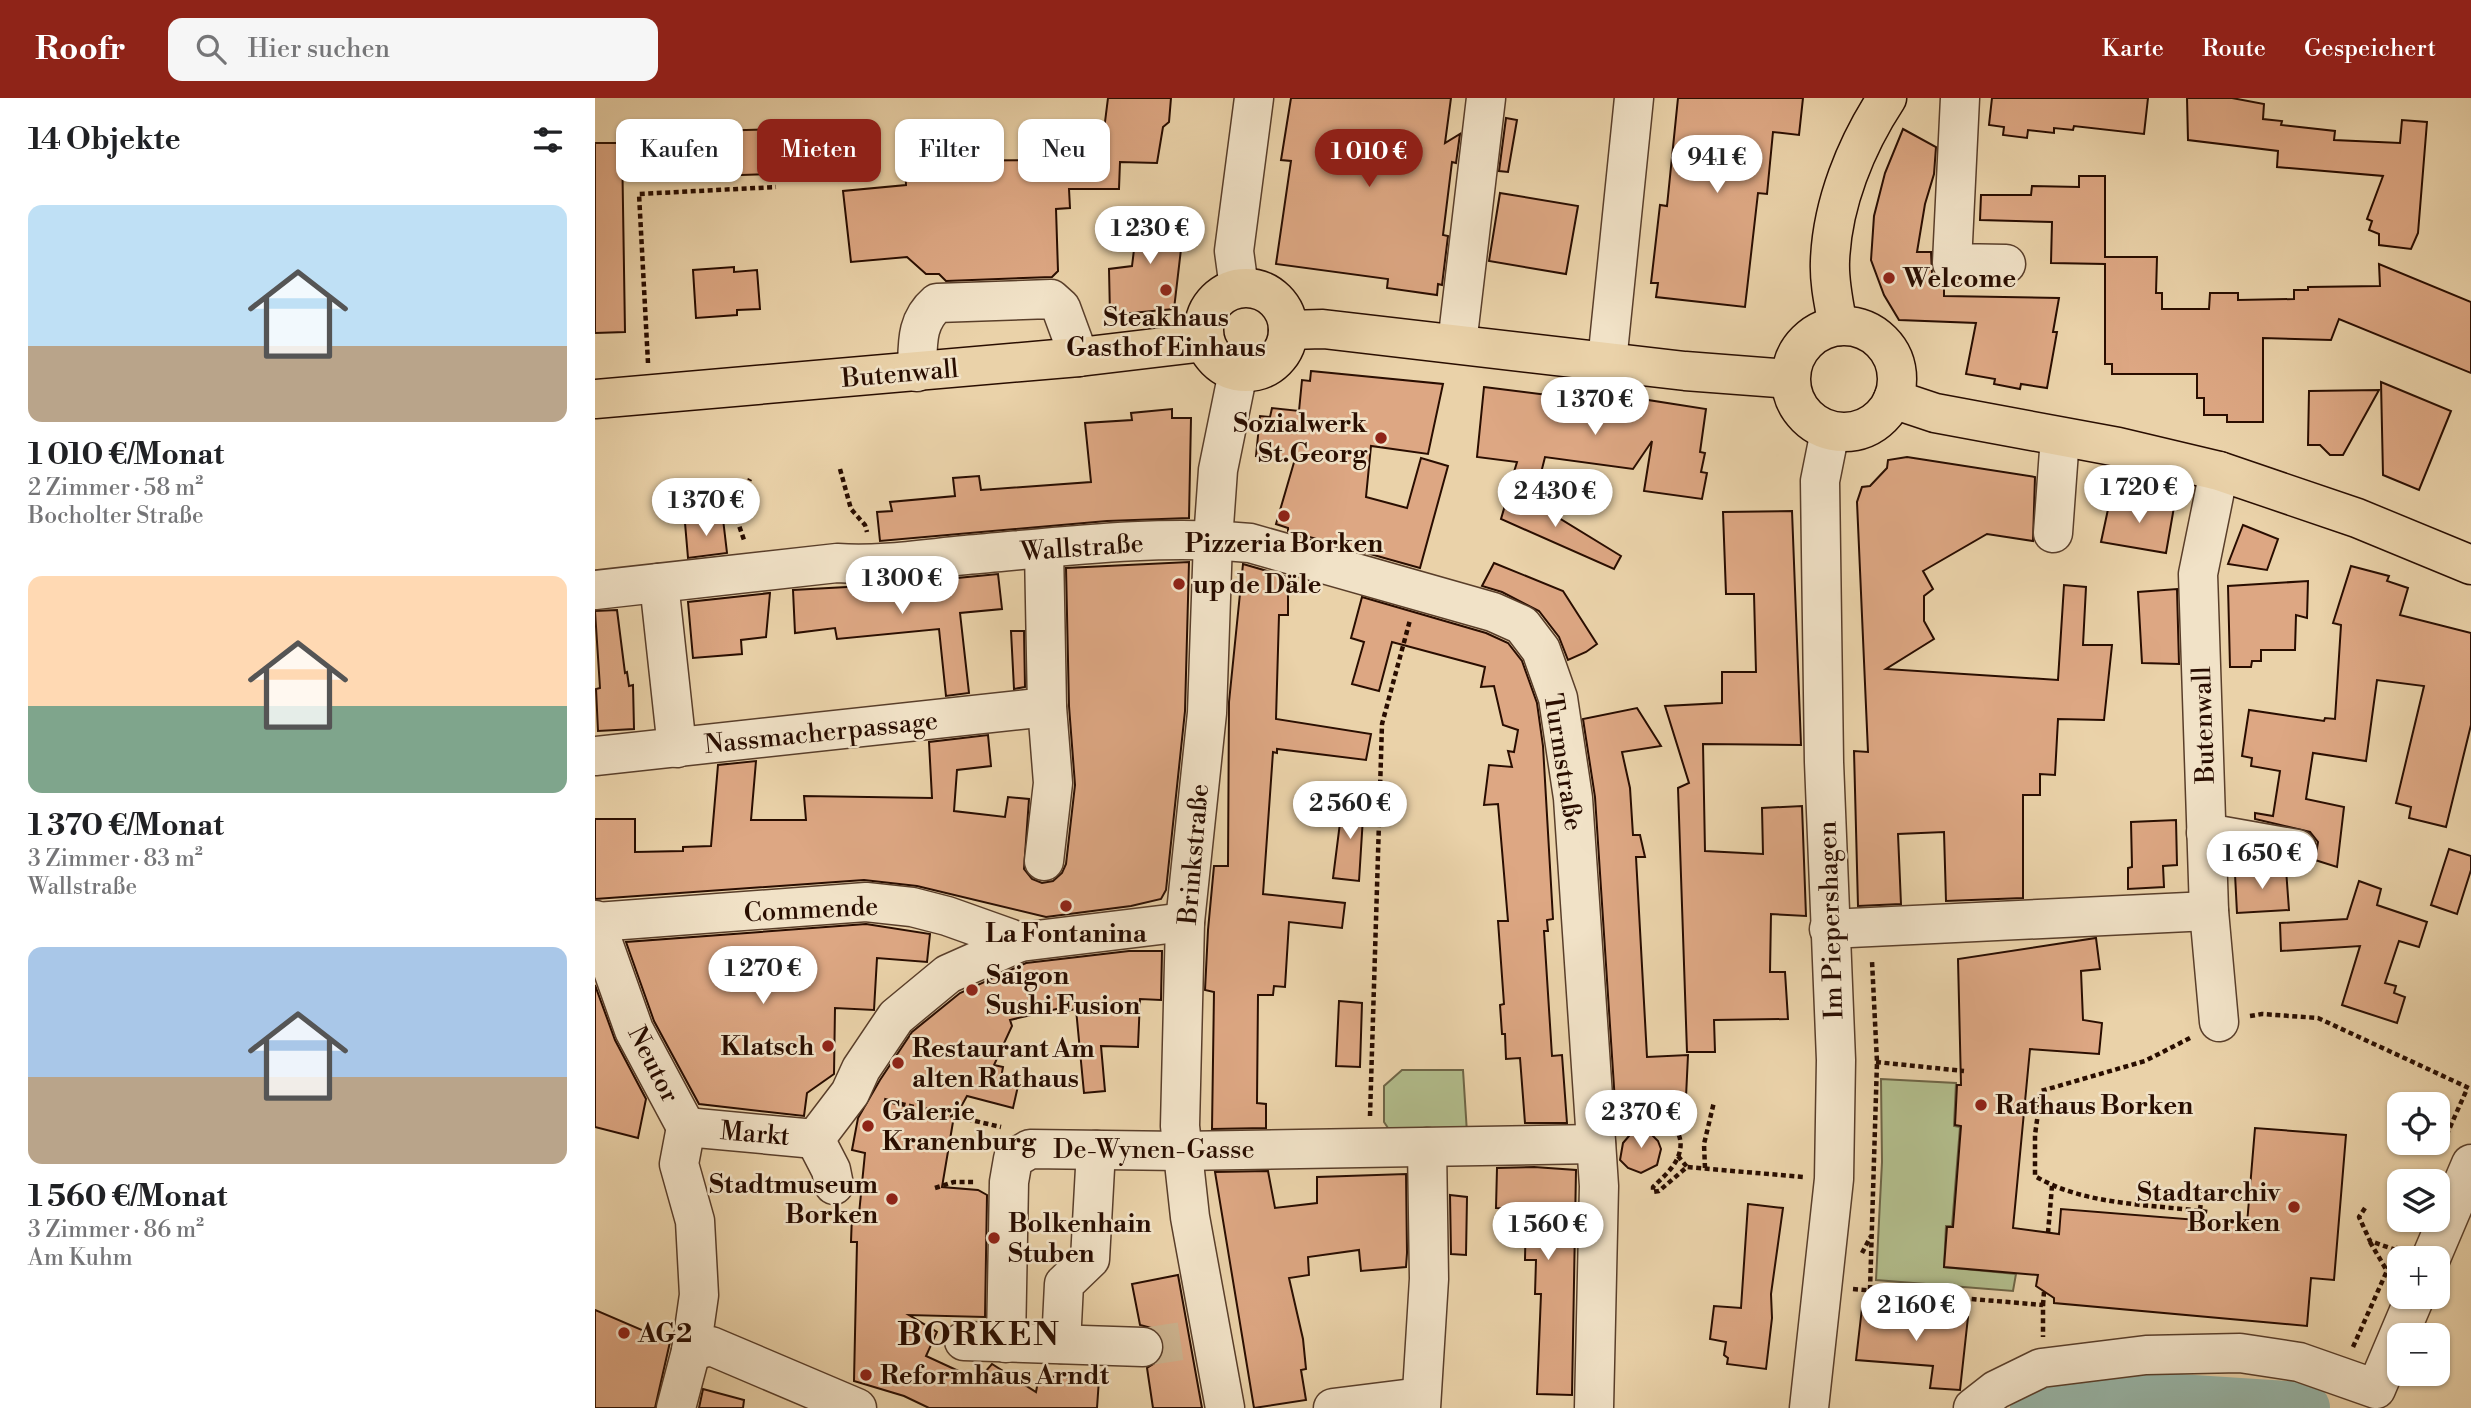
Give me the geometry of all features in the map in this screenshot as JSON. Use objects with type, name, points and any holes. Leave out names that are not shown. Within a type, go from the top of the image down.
[{"type":"main road","points":[[1838,326],[1830,261],[1838,206],[1860,148],[1887,98]]},
{"type":"main road","points":[[1239,288],[1267,294],[1279,303],[1288,330],[1281,354],[1273,363],[1250,373],[1238,372],[1217,362],[1205,342],[1203,330],[1210,307],[1228,292],[1239,288]]},
{"type":"main road","points":[[1838,326],[1864,330],[1886,346],[1894,361],[1897,379],[1893,399],[1875,422],[1861,429],[1830,431],[1805,416],[1797,404],[1790,379],[1793,363],[1805,342],[1826,329],[1838,326]]},
{"type":"main road","points":[[1288,330],[1324,329],[1607,362],[1790,379]]},
{"type":"main road","name":"Butenwall","points":[[595,399],[1079,357],[1205,342]]},
{"type":"main road","points":[[1893,399],[1935,413],[2219,471],[2357,518],[2471,565]]},
{"type":"street","points":[[1239,288],[1234,251],[1254,98]]},
{"type":"street","points":[[1607,362],[1634,98]]},
{"type":"street","points":[[1960,98],[1952,263],[2006,264]]},
{"type":"street","points":[[1457,344],[1485,108]]},
{"type":"street","points":[[917,372],[919,329],[926,313],[937,303],[1051,299],[1061,308],[1079,357]]},
{"type":"street","name":"Brinkstraße","points":[[1225,1408],[1201,1338],[1180,1151],[1185,922],[1207,713],[1218,470],[1238,372]]},
{"type":"street","name":"Im Piepershagen","points":[[1809,1408],[1825,1286],[1834,1180],[1836,1060],[1845,928],[1820,481],[1830,431]]},
{"type":"street","points":[[2053,533],[2060,437]]},
{"type":"street","name":"Butenwall","points":[[2219,471],[2198,574],[2209,911],[2219,1023]]},
{"type":"street","name":"Wallstraße","points":[[595,590],[837,562],[869,565],[1044,549],[1213,540]]},
{"type":"street","name":"Turmstraße","points":[[1213,540],[1250,543],[1493,612],[1522,625],[1541,649],[1558,698],[1573,798],[1599,1186],[1594,1408]]},
{"type":"street","points":[[1044,549],[1047,707],[1053,783],[1045,861]]},
{"type":"street","points":[[659,583],[677,748]]},
{"type":"street","name":"Nassmacherpassage","points":[[595,756],[1047,707]]},
{"type":"street","points":[[2206,833],[2297,849]]},
{"type":"street","name":"Commende","points":[[596,921],[866,902],[912,907],[947,916],[1020,942]]},
{"type":"street","points":[[1845,928],[2209,911]]},
{"type":"street","name":"Neutor","points":[[596,921],[635,1030],[686,1127]]},
{"type":"street","points":[[815,1139],[850,1093],[861,1069],[895,1017],[948,974],[1020,942],[1185,922]]},
{"type":"street","points":[[676,1408],[691,1351],[699,1295],[695,1221],[679,1164],[686,1127]]},
{"type":"street","name":"Markt","points":[[686,1127],[815,1139],[831,1170],[834,1185]]},
{"type":"street","name":"De-Wynen-Gasse","points":[[1030,1149],[1180,1151],[1596,1144]]},
{"type":"street","points":[[1333,1408],[1421,1403],[1429,1279],[1427,1147]]},
{"type":"street","points":[[1006,1343],[1009,1182],[1013,1159],[1030,1149]]},
{"type":"street","points":[[1061,1344],[1064,1284],[1090,1259],[1096,1150]]},
{"type":"street","points":[[2411,1246],[2455,1158]]},
{"type":"street","points":[[1973,1408],[1996,1390],[2041,1368],[2146,1354],[2240,1353],[2299,1362],[2376,1389],[2410,1309]]},
{"type":"street","points":[[964,1341],[1143,1347]]},
{"type":"street","points":[[691,1351],[711,1346],[851,1402]]},
{"type":"path","points":[[650,396],[639,194],[776,187]]},
{"type":"path","points":[[840,469],[851,509]]},
{"type":"path","points":[[700,485],[734,511],[750,479]]},
{"type":"path","points":[[1369,1148],[1383,724],[1417,592]]},
{"type":"path","points":[[1845,928],[1872,957],[1877,1062],[1870,1290]]},
{"type":"path","points":[[2208,1212],[2100,1199],[2052,1186],[2035,1176],[2035,1135],[2041,1091],[2145,1061],[2219,1023],[2262,1014],[2318,1018],[2469,1089],[2455,1158]]},
{"type":"path","points":[[1836,1060],[1964,1071]]},
{"type":"path","name":"De-Wynen-Gasse","points":[[850,1093],[951,1113],[1007,1129],[1030,1149]]},
{"type":"path","points":[[1705,1168],[1705,1144],[1714,1102]]},
{"type":"path","points":[[1596,1144],[1630,1118],[1656,1115],[1672,1123],[1680,1140],[1678,1156],[1669,1171],[1653,1186],[1653,1192],[1659,1191],[1687,1167],[1834,1180]]},
{"type":"path","points":[[1678,1156],[1687,1167]]},
{"type":"path","points":[[935,1188],[954,1182],[1009,1182]]},
{"type":"path","points":[[2047,1233],[2052,1186]]},
{"type":"path","points":[[2200,1210],[2203,1186]]},
{"type":"path","points":[[2341,1375],[2387,1271],[2369,1241],[2359,1217],[2365,1208]]},
{"type":"path","points":[[2369,1241],[2394,1246]]},
{"type":"path","points":[[1825,1286],[2043,1305]]},
{"type":"path","points":[[2041,1368],[2044,1292]]},
{"type":"green space","points":[[1402,1070],[1463,1070],[1467,1133],[1416,1128],[1411,1134],[1392,1134],[1384,1122],[1384,1086]]},
{"type":"green space","points":[[1881,1079],[1956,1083],[1954,1126],[1960,1127],[1952,1226],[1946,1226],[1944,1267],[2016,1274],[2013,1291],[1876,1280],[1882,1162]]},
{"type":"building","points":[[1108,98],[1171,98],[1169,122],[1163,127],[1157,163],[1120,162],[1119,189],[1069,189],[1070,208],[1056,209],[1058,271],[1052,277],[946,281],[939,274],[926,274],[907,257],[851,262],[843,191],[906,185],[906,182],[1004,182],[1004,160],[1018,160],[1018,182],[1110,182],[1110,119],[1105,119]]},
{"type":"building","points":[[1291,98],[1451,98],[1445,143],[1460,134],[1456,163],[1452,162],[1443,235],[1448,236],[1442,285],[1438,284],[1437,295],[1387,288],[1388,279],[1276,264],[1291,161],[1281,160]]},
{"type":"building","points":[[1678,98],[1803,98],[1799,135],[1773,132],[1767,194],[1758,193],[1745,307],[1656,297],[1658,283],[1651,283],[1660,205],[1667,206]]},
{"type":"building","points":[[1992,98],[2148,98],[2144,134],[2074,126],[2073,130],[2054,128],[2054,133],[2028,130],[2027,138],[2003,135],[2004,127],[1989,125]]},
{"type":"building","points":[[2187,98],[2232,98],[2264,104],[2263,119],[2282,121],[2281,125],[2335,131],[2334,140],[2400,143],[2402,120],[2427,122],[2418,233],[2411,249],[2379,245],[2379,234],[2369,230],[2372,221],[2367,219],[2383,176],[2277,167],[2278,151],[2188,140]]},
{"type":"building","points":[[1506,118],[1517,120],[1508,172],[1499,171]]},
{"type":"building","points":[[1903,129],[1936,147],[1934,174],[1925,204],[1917,252],[1931,252],[1932,273],[1944,283],[1944,296],[2059,298],[2053,332],[2057,332],[2047,388],[2021,384],[2020,389],[1994,384],[1995,379],[1966,374],[1976,323],[1899,320],[1884,295],[1871,260],[1874,216],[1885,173]]},
{"type":"building","points":[[743,130],[757,130],[757,175],[743,175]]},
{"type":"building","points":[[595,143],[616,143],[616,182],[623,182],[625,332],[595,333]]},
{"type":"building","points":[[2079,176],[2105,176],[2105,257],[2157,257],[2156,293],[2162,293],[2162,309],[2209,309],[2210,293],[2238,293],[2238,300],[2294,299],[2294,290],[2308,290],[2308,287],[2380,286],[2379,264],[2471,302],[2471,373],[2339,319],[2331,340],[2263,338],[2263,422],[2227,422],[2227,415],[2204,415],[2204,398],[2197,398],[2197,374],[2112,374],[2112,364],[2105,364],[2105,264],[2051,263],[2052,222],[1980,220],[1981,195],[2031,195],[2032,186],[2079,187]]},
{"type":"building","points":[[1500,193],[1578,206],[1566,274],[1489,261]]},
{"type":"building","points":[[1139,209],[1185,215],[1174,309],[1110,315],[1109,269],[1132,266]]},
{"type":"building","points":[[734,267],[734,272],[757,270],[760,309],[737,310],[737,315],[696,318],[693,270]]},
{"type":"building","points":[[1311,371],[1443,384],[1428,454],[1371,446],[1366,497],[1407,508],[1421,458],[1448,466],[1420,568],[1288,531],[1288,528],[1276,524],[1295,459],[1256,456],[1260,416],[1270,417],[1272,408],[1299,411],[1302,380],[1310,381]]},
{"type":"building","points":[[2381,382],[2451,411],[2419,490],[2383,475]]},
{"type":"building","points":[[1484,387],[1634,406],[1635,398],[1706,409],[1700,452],[1705,453],[1701,472],[1707,473],[1702,499],[1644,491],[1652,441],[1633,469],[1545,457],[1538,485],[1511,482],[1517,462],[1477,457]]},
{"type":"building","points":[[2379,390],[2343,455],[2330,455],[2320,445],[2308,445],[2309,391]]},
{"type":"building","points":[[1172,409],[1172,418],[1191,418],[1189,518],[1107,521],[880,541],[877,512],[892,511],[890,502],[955,496],[953,478],[979,476],[981,490],[1091,482],[1085,423],[1132,420],[1131,413]]},
{"type":"building","points":[[1907,457],[2035,477],[2033,541],[1987,534],[1923,571],[1933,589],[1924,596],[1924,621],[1934,639],[1886,669],[2058,680],[2064,585],[2086,587],[2083,645],[2112,645],[2104,720],[2058,719],[2055,775],[2040,774],[2040,795],[2023,795],[2023,898],[1946,901],[1944,832],[1898,834],[1901,904],[1858,906],[1854,751],[1868,752],[1857,502],[1862,487],[1870,486],[1887,468],[1888,460]]},
{"type":"building","points":[[1510,488],[1621,556],[1614,569],[1501,519]]},
{"type":"building","points":[[2131,499],[2174,507],[2166,553],[2101,542],[2110,500],[2130,505]]},
{"type":"building","points":[[1792,511],[1801,745],[1703,744],[1705,851],[1763,854],[1762,808],[1802,806],[1806,916],[1771,914],[1770,972],[1785,972],[1788,1019],[1714,1020],[1715,1052],[1687,1052],[1678,788],[1689,783],[1665,706],[1722,703],[1722,672],[1756,672],[1754,594],[1726,594],[1723,512]]},
{"type":"building","points":[[723,519],[727,553],[688,558],[685,523]]},
{"type":"building","points":[[2243,525],[2278,539],[2267,570],[2228,564]]},
{"type":"building","points":[[1189,562],[1185,711],[1166,890],[1161,899],[1131,906],[1046,917],[917,886],[864,880],[595,899],[595,819],[635,819],[635,852],[683,851],[683,847],[711,846],[718,765],[756,761],[751,820],[806,820],[804,796],[932,798],[929,742],[988,735],[991,766],[957,770],[954,811],[1005,817],[1008,797],[1029,799],[1024,869],[1032,879],[1042,883],[1053,881],[1062,873],[1066,864],[1075,785],[1069,706],[1066,568]]},
{"type":"building","points":[[1494,563],[1563,591],[1597,644],[1568,660],[1559,637],[1539,611],[1502,592],[1482,586]]},
{"type":"building","points":[[1243,564],[1288,577],[1288,615],[1279,615],[1276,719],[1371,734],[1366,760],[1277,749],[1277,753],[1273,752],[1263,894],[1345,903],[1342,928],[1289,922],[1285,987],[1274,986],[1273,995],[1258,995],[1257,1103],[1266,1104],[1266,1128],[1212,1129],[1214,992],[1205,990],[1208,930],[1214,866],[1228,866],[1229,702]]},
{"type":"building","points":[[2351,566],[2389,576],[2387,581],[2408,588],[2400,615],[2471,633],[2471,725],[2446,827],[2409,818],[2411,807],[2396,803],[2424,686],[2377,680],[2366,761],[2313,753],[2306,799],[2344,807],[2337,867],[2315,860],[2318,842],[2310,832],[2255,819],[2255,813],[2273,816],[2280,771],[2251,766],[2252,758],[2242,756],[2249,710],[2324,721],[2325,718],[2335,719],[2341,625],[2333,623]]},
{"type":"building","points":[[998,574],[1002,609],[960,613],[969,693],[946,696],[939,629],[837,639],[835,628],[795,633],[793,590],[901,584],[902,599],[948,593],[947,579]]},
{"type":"building","points":[[2308,581],[2307,618],[2296,615],[2295,650],[2261,650],[2261,661],[2252,661],[2251,667],[2230,667],[2228,586]]},
{"type":"building","points":[[2177,589],[2179,664],[2142,663],[2138,592]]},
{"type":"building","points":[[770,593],[766,637],[741,640],[742,654],[693,658],[688,602]]},
{"type":"building","points":[[1362,597],[1486,633],[1508,643],[1522,661],[1537,703],[1543,746],[1553,919],[1547,920],[1548,931],[1544,931],[1552,1056],[1562,1055],[1567,1123],[1525,1123],[1520,1058],[1506,1059],[1505,1034],[1502,1034],[1500,1005],[1504,1004],[1498,921],[1508,921],[1498,804],[1484,805],[1489,765],[1512,767],[1508,751],[1514,752],[1518,730],[1503,725],[1494,686],[1481,687],[1485,667],[1392,642],[1379,691],[1352,684],[1364,642],[1351,638]]},
{"type":"building","points":[[617,610],[625,673],[627,672],[629,686],[633,685],[634,729],[598,731],[596,689],[600,688],[595,611]]},
{"type":"building","points":[[1011,631],[1024,631],[1025,687],[1014,689]]},
{"type":"building","points":[[1637,708],[1661,746],[1622,752],[1630,788],[1633,835],[1640,835],[1645,857],[1636,857],[1647,1057],[1688,1055],[1686,1097],[1615,1102],[1595,797],[1583,719]]},
{"type":"building","points":[[1343,799],[1364,801],[1359,881],[1333,878]]},
{"type":"building","points":[[2176,820],[2177,865],[2163,866],[2164,887],[2128,889],[2128,868],[2132,867],[2131,822]]},
{"type":"building","points":[[2449,849],[2471,856],[2471,870],[2457,914],[2431,905]]},
{"type":"building","points":[[2258,864],[2286,869],[2289,910],[2237,913],[2235,874],[2259,873]]},
{"type":"building","points":[[2359,881],[2381,889],[2377,905],[2427,922],[2419,947],[2399,941],[2385,983],[2396,986],[2394,993],[2405,997],[2397,1023],[2342,1005],[2360,946],[2281,951],[2280,923],[2347,919]]},
{"type":"building","points":[[866,924],[930,934],[927,962],[877,958],[874,1010],[835,1008],[834,1074],[807,1093],[804,1116],[699,1104],[654,1021],[626,942]]},
{"type":"building","points":[[2096,938],[2100,969],[2081,971],[2083,1020],[2102,1023],[2099,1054],[2030,1049],[2013,1228],[2059,1234],[2061,1209],[2247,1224],[2255,1128],[2346,1135],[2334,1280],[2311,1278],[2307,1326],[2054,1303],[2054,1298],[2036,1286],[2038,1275],[1944,1267],[1947,1227],[1953,1227],[1961,1126],[1955,1125],[1957,1085],[1961,1085],[1958,959]]},
{"type":"building","points":[[1129,951],[1162,951],[1161,1000],[1140,999],[1138,1047],[1101,1046],[1105,1091],[1084,1093],[1076,1009],[1061,1012],[1061,1008],[1010,1020],[1012,1026],[994,1065],[1003,1067],[1000,1083],[1018,1086],[1013,1108],[967,1096],[962,1105],[956,1104],[942,1187],[978,1190],[987,1195],[985,1317],[909,1315],[937,1332],[926,1356],[978,1380],[992,1364],[1036,1392],[1039,1376],[1099,1379],[1097,1408],[929,1408],[904,1396],[854,1381],[857,1242],[851,1242],[852,1214],[859,1214],[865,1153],[852,1150],[858,1118],[880,1080],[912,1032],[960,993],[1026,963]]},
{"type":"building","points":[[595,985],[615,1040],[646,1099],[638,1138],[595,1127]]},
{"type":"building","points":[[1339,1001],[1362,1003],[1360,1067],[1336,1066]]},
{"type":"building","points":[[1640,1123],[1658,1141],[1661,1149],[1657,1165],[1641,1173],[1628,1168],[1620,1160],[1623,1143]]},
{"type":"building","points":[[1497,1168],[1576,1170],[1572,1395],[1537,1394],[1541,1294],[1535,1294],[1536,1260],[1525,1260],[1526,1209],[1496,1208]]},
{"type":"building","points":[[1268,1171],[1275,1208],[1317,1203],[1317,1177],[1406,1174],[1407,1253],[1406,1267],[1361,1271],[1359,1250],[1308,1257],[1309,1275],[1289,1278],[1303,1339],[1306,1369],[1301,1370],[1306,1400],[1254,1408],[1215,1172]]},
{"type":"building","points":[[1450,1195],[1467,1197],[1466,1255],[1451,1254]]},
{"type":"building","points":[[1748,1204],[1783,1208],[1771,1294],[1772,1318],[1766,1369],[1727,1364],[1728,1358],[1724,1355],[1726,1342],[1710,1339],[1714,1306],[1741,1308]]},
{"type":"building","points":[[1178,1275],[1202,1408],[1153,1408],[1147,1368],[1161,1359],[1165,1347],[1163,1337],[1155,1329],[1140,1325],[1132,1284]]},
{"type":"building","points":[[1862,1308],[1968,1317],[1960,1390],[1930,1388],[1933,1366],[1856,1360]]},
{"type":"building","points":[[595,1310],[670,1342],[655,1408],[595,1408]]},
{"type":"building","points":[[703,1389],[744,1400],[743,1408],[699,1408]]},
{"type":"waterway","points":[[2036,1408],[2045,1403],[2162,1399],[2304,1408]]},
{"type":"tunnel","points":[[1143,1347],[1189,1340]]},
{"type":"place","name":"Welcome","points":[[1889,278]]},
{"type":"place","name":"Steakhaus Gasthof Einhaus","points":[[1166,290]]},
{"type":"place","name":"Sozialwerk St.Georg","points":[[1381,438]]},
{"type":"place","name":"Pizzeria Borken","points":[[1284,516]]},
{"type":"place","name":"up de Däle","points":[[1179,584]]},
{"type":"place","name":"La Fontanina","points":[[1066,906]]},
{"type":"place","name":"Saigon Sushi Fusion","points":[[972,990]]},
{"type":"place","name":"Klatsch","points":[[828,1046]]},
{"type":"place","name":"Restaurant Am alten Rathaus","points":[[898,1063]]},
{"type":"place","name":"Rathaus Borken","points":[[1981,1105]]},
{"type":"place","name":"Galerie Kranenburg","points":[[868,1126]]},
{"type":"place","name":"Stadtmuseum Borken","points":[[892,1199]]},
{"type":"place","name":"Stadtarchiv Borken","points":[[2294,1207]]},
{"type":"place","name":"Bolkenhain Stuben","points":[[994,1238]]},
{"type":"place","name":"AG2","points":[[624,1333]]},
{"type":"place","name":"Reformhaus Arndt","points":[[866,1375]]},
{"type":"district","name":"BORKEN","points":[[979,1333]]}]
